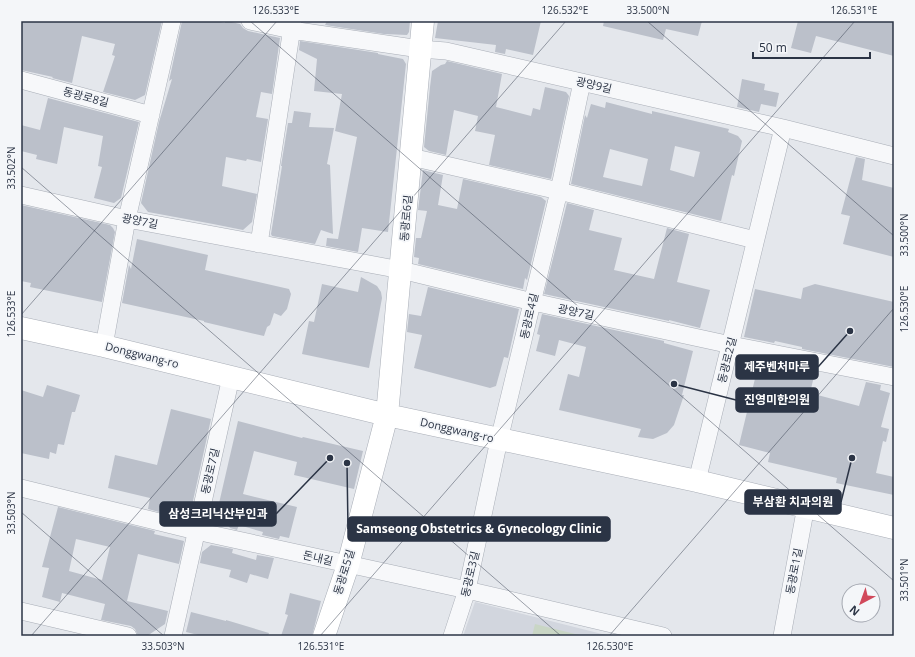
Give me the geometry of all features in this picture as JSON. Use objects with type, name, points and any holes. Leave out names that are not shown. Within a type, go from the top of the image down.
[{"type":"main road","name":"동광로6길","points":[[387,415],[420,50],[424,21]]},
{"type":"main road","name":"Donggwang-ro","points":[[21,328],[104,346],[387,415],[697,481],[894,528]]},
{"type":"main road","name":"동광로5길","points":[[324,636],[348,564],[387,415]]},
{"type":"main road","points":[[847,516],[894,512]]},
{"type":"main road","points":[[847,516],[894,543]]},
{"type":"street","points":[[104,346],[127,219],[172,21]]},
{"type":"street","name":"광양9길","points":[[250,21],[292,26],[420,50],[446,51],[783,128],[894,156]]},
{"type":"street","points":[[259,244],[292,26]]},
{"type":"street","name":"동광로8길","points":[[21,80],[150,115]]},
{"type":"street","name":"동광로4길","points":[[499,440],[559,191],[582,82]]},
{"type":"street","name":"동광로2길","points":[[697,481],[783,128]]},
{"type":"street","points":[[411,157],[559,191],[755,240]]},
{"type":"street","name":"광양7길","points":[[21,195],[127,219],[401,270],[533,302],[731,345],[894,377]]},
{"type":"street","name":"동광로7길","points":[[173,636],[231,377]]},
{"type":"street","name":"동광로3길","points":[[452,636],[467,590],[499,440]]},
{"type":"street","name":"돈내길","points":[[21,488],[196,531],[467,590],[663,636]]},
{"type":"street","name":"동광로1길","points":[[782,636],[806,506]]},
{"type":"street","points":[[21,611],[128,636]]},
{"type":"shaded area","points":[[475,602],[610,636],[463,636]]},
{"type":"green space","points":[[535,624],[583,636],[532,636]]},
{"type":"building","points":[[21,21],[162,21],[145,95],[135,100],[103,92],[115,56],[112,55],[115,44],[82,36],[72,83],[21,70]]},
{"type":"building","points":[[182,21],[214,21],[225,23],[225,21],[227,21],[240,24],[248,31],[280,38],[272,94],[261,92],[256,117],[268,119],[261,162],[226,157],[222,186],[257,194],[252,222],[243,230],[148,212],[141,203],[159,122],[172,79],[169,81]]},
{"type":"building","points":[[327,21],[410,21],[409,32],[407,35],[384,34],[325,25]]},
{"type":"building","points":[[438,21],[541,21],[533,55],[506,49],[505,54],[495,52],[496,45],[435,38]]},
{"type":"building","points":[[604,21],[702,21],[698,36],[666,29],[663,40],[603,26]]},
{"type":"building","points":[[798,21],[894,21],[894,56],[816,36],[811,53],[791,48]]},
{"type":"building","points":[[300,41],[378,53],[403,59],[406,64],[388,232],[362,228],[358,252],[326,246],[327,238],[338,239],[357,137],[335,131],[342,94],[314,91],[317,59],[299,50]]},
{"type":"building","points":[[447,61],[502,74],[496,107],[531,116],[533,108],[540,110],[545,87],[566,92],[569,96],[551,179],[489,165],[495,135],[475,131],[478,116],[454,110],[446,155],[429,151],[424,147],[432,71],[445,64]]},
{"type":"building","points":[[742,79],[765,84],[764,90],[779,93],[776,107],[761,104],[759,112],[737,107]]},
{"type":"building","points":[[48,98],[139,122],[121,198],[114,203],[94,198],[102,167],[98,166],[103,136],[64,127],[57,164],[36,159],[37,155],[21,151],[21,125],[40,130]]},
{"type":"building","points":[[606,102],[652,114],[652,111],[729,129],[728,132],[738,136],[742,141],[721,221],[571,184],[585,115],[587,118],[591,104],[605,108]],"holes":[[[675,146],[700,152],[694,177],[670,170]],[[610,149],[648,159],[642,186],[603,177]]]},
{"type":"building","points":[[294,111],[311,113],[309,127],[334,128],[327,164],[330,165],[333,234],[321,230],[315,244],[272,236],[271,234],[288,123],[292,123]]},
{"type":"building","points":[[856,157],[865,159],[862,180],[894,188],[894,257],[843,244],[850,216],[841,214]]},
{"type":"building","points":[[423,170],[443,175],[438,205],[457,209],[463,179],[541,197],[546,201],[527,280],[525,278],[523,289],[418,264],[419,258],[414,257],[416,238],[421,238],[427,211],[418,210]]},
{"type":"building","points":[[567,203],[594,210],[589,230],[622,238],[614,270],[654,279],[667,228],[689,234],[677,282],[710,290],[700,328],[669,320],[544,294]]},
{"type":"building","points":[[21,205],[110,225],[113,228],[115,232],[102,302],[30,287],[31,283],[21,281]]},
{"type":"building","points":[[137,239],[208,255],[205,270],[289,289],[291,294],[287,309],[281,316],[274,313],[264,336],[122,303],[129,265],[131,269]]},
{"type":"building","points":[[361,277],[377,286],[381,292],[382,298],[369,368],[302,354],[309,321],[314,322],[322,284],[358,292]]},
{"type":"building","points":[[815,284],[894,302],[894,367],[802,349],[802,347],[775,341],[774,343],[744,337],[755,289],[801,299],[803,288]]},
{"type":"building","points":[[428,287],[519,309],[508,358],[504,357],[496,386],[490,388],[414,368],[422,335],[407,332],[409,314],[421,316]]},
{"type":"building","points":[[542,314],[664,341],[664,343],[693,351],[682,395],[684,395],[674,425],[667,433],[653,439],[638,437],[641,429],[559,410],[568,374],[579,377],[586,347],[559,340],[555,356],[536,351],[540,335],[537,334]]},
{"type":"building","points":[[759,362],[797,371],[797,368],[815,372],[810,393],[859,406],[866,382],[881,385],[880,390],[890,393],[881,427],[889,429],[886,442],[883,441],[876,473],[894,477],[894,495],[836,483],[837,478],[768,462],[770,453],[739,445]]},
{"type":"building","points":[[47,385],[80,395],[75,412],[72,412],[64,445],[58,444],[56,454],[50,452],[49,459],[21,453],[21,390],[43,397]]},
{"type":"building","points":[[171,409],[211,419],[191,510],[184,516],[160,510],[159,512],[148,509],[150,498],[108,488],[115,455],[157,465]]},
{"type":"building","points":[[238,421],[302,438],[363,451],[354,489],[294,475],[297,462],[254,451],[243,494],[297,507],[289,538],[280,536],[279,539],[262,535],[263,532],[239,525],[237,530],[230,528],[217,512]]},
{"type":"building","points":[[58,507],[155,531],[154,534],[184,541],[179,564],[138,554],[127,601],[168,611],[165,624],[147,636],[138,636],[135,629],[131,626],[101,620],[105,604],[62,593],[60,602],[42,597],[49,568],[42,567]],"holes":[[[76,539],[110,547],[102,580],[69,571]]]},
{"type":"building","points":[[211,545],[233,549],[232,553],[256,560],[257,555],[274,558],[268,579],[250,574],[247,583],[229,577],[231,570],[200,563],[202,552]]},
{"type":"building","points":[[290,593],[321,601],[312,636],[281,636],[288,615],[285,614]]},
{"type":"building","points":[[191,612],[226,620],[269,633],[268,636],[202,636],[186,632]]},
{"type":"place","name":"제주벤처마루","points":[[850,331]]},
{"type":"place","name":"진영미한의원","points":[[674,384]]},
{"type":"place","name":"삼성크리닉산부인과","points":[[330,458]]},
{"type":"place","name":"부삼환 치과의원","points":[[852,458]]},
{"type":"place","name":"Samseong Obstetrics & Gynecology Clinic","points":[[347,463]]}]
